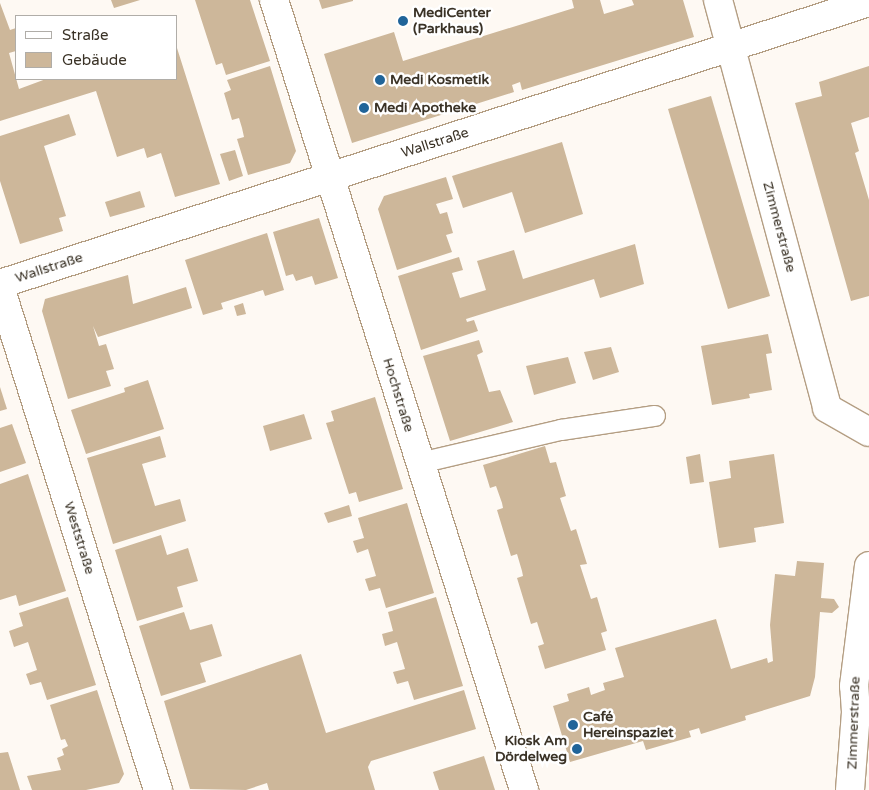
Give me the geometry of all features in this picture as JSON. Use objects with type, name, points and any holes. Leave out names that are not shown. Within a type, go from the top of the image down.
[{"type":"street","name":"Hochstraße","points":[[274,0],[524,790]]},
{"type":"street","name":"Zimmerstraße","points":[[718,0],[732,46],[826,408],[869,432]]},
{"type":"street","name":"Wallstraße","points":[[0,285],[869,2]]},
{"type":"street","name":"Weststraße","points":[[0,285],[158,790]]},
{"type":"street","name":"Zimmerstraße","points":[[850,790],[856,712],[854,686],[869,566]]},
{"type":"lane","points":[[420,463],[562,430],[655,416]]},
{"type":"building","points":[[111,0],[140,0],[114,8]]},
{"type":"building","points":[[195,0],[250,0],[270,61],[226,75],[222,63],[216,65]]},
{"type":"building","points":[[319,0],[353,0],[353,1],[322,9]]},
{"type":"building","points":[[572,0],[600,0],[604,14],[634,5],[632,0],[683,0],[694,37],[522,90],[520,82],[512,85],[514,92],[352,143],[324,54],[394,32],[403,61],[574,8]]},
{"type":"building","points":[[0,3],[10,30],[15,28],[15,51],[9,53],[19,89],[43,80],[178,80],[178,51],[220,184],[175,197],[161,153],[147,158],[144,148],[117,157],[96,91],[0,121]]},
{"type":"building","points":[[270,66],[296,151],[290,163],[248,175],[237,139],[244,137],[242,128],[239,118],[232,120],[224,93],[231,90],[227,80]]},
{"type":"building","points":[[869,66],[869,117],[851,123],[859,151],[855,153],[869,200],[869,296],[851,301],[795,103],[822,96],[819,82]]},
{"type":"building","points":[[711,96],[770,296],[728,309],[668,109]]},
{"type":"building","points":[[69,114],[76,135],[44,146],[66,216],[59,218],[63,231],[20,244],[0,181],[0,136]]},
{"type":"building","points":[[562,142],[583,214],[525,233],[512,192],[463,208],[452,176]]},
{"type":"building","points":[[235,150],[243,176],[229,181],[220,154]]},
{"type":"building","points":[[446,177],[453,199],[436,204],[440,214],[447,212],[453,233],[446,235],[452,252],[397,270],[378,209],[384,196]]},
{"type":"building","points":[[140,191],[145,207],[110,217],[105,202]]},
{"type":"building","points":[[319,218],[338,278],[315,285],[312,276],[296,281],[293,274],[286,276],[273,232]]},
{"type":"building","points":[[267,233],[284,290],[265,296],[263,290],[221,303],[223,309],[203,315],[185,260]]},
{"type":"building","points":[[635,244],[644,284],[600,298],[594,279],[466,319],[467,322],[474,320],[478,331],[421,350],[398,276],[459,257],[463,270],[452,273],[460,298],[486,290],[477,261],[514,250],[523,279]]},
{"type":"building","points":[[128,275],[133,304],[186,287],[192,308],[98,337],[93,326],[99,346],[106,344],[114,369],[106,371],[111,386],[68,399],[42,311],[45,299]]},
{"type":"building","points":[[243,303],[246,314],[237,316],[234,306]]},
{"type":"building","points":[[768,334],[772,353],[766,354],[772,390],[749,394],[750,398],[712,405],[701,346]]},
{"type":"building","points":[[479,340],[483,352],[477,355],[489,392],[500,390],[513,422],[450,441],[423,356]]},
{"type":"building","points":[[611,347],[619,372],[593,380],[584,352]]},
{"type":"building","points":[[568,357],[576,383],[534,395],[526,366]]},
{"type":"building","points":[[148,380],[164,429],[86,454],[71,410],[125,392],[124,388]]},
{"type":"building","points":[[0,387],[7,409],[0,411]]},
{"type":"building","points":[[375,397],[403,489],[359,502],[356,492],[349,494],[326,423],[334,421],[331,411]]},
{"type":"building","points":[[304,414],[312,439],[270,451],[263,426]]},
{"type":"building","points":[[12,424],[26,463],[0,472],[0,428]]},
{"type":"building","points":[[160,436],[166,457],[142,464],[155,506],[180,499],[186,521],[113,544],[87,458]]},
{"type":"building","points":[[545,446],[550,463],[556,462],[566,496],[560,498],[571,531],[576,529],[587,564],[580,565],[591,599],[597,597],[607,631],[601,633],[606,650],[545,669],[538,646],[544,644],[537,622],[531,624],[517,578],[523,576],[517,554],[511,556],[497,510],[503,508],[502,503],[496,486],[490,488],[483,465]]},
{"type":"building","points":[[700,454],[704,482],[690,484],[686,457]]},
{"type":"building","points":[[774,454],[784,523],[754,528],[756,542],[719,548],[709,482],[731,478],[729,461]]},
{"type":"building","points":[[28,474],[66,591],[19,606],[16,595],[0,600],[0,484]]},
{"type":"building","points":[[407,503],[434,593],[386,608],[380,588],[369,591],[365,579],[376,576],[368,549],[357,553],[353,541],[364,538],[358,518]]},
{"type":"building","points":[[349,505],[352,516],[328,523],[324,513]]},
{"type":"building","points":[[161,535],[167,555],[188,548],[198,581],[177,587],[183,607],[137,621],[115,550]]},
{"type":"building","points":[[797,561],[824,563],[821,598],[834,599],[839,607],[832,613],[820,612],[815,677],[810,696],[745,716],[746,720],[701,734],[699,728],[689,731],[691,737],[646,750],[643,741],[570,762],[553,706],[569,701],[567,694],[589,687],[591,695],[605,690],[603,683],[624,677],[615,648],[716,619],[731,669],[767,658],[768,663],[773,661],[770,625],[775,574],[795,576]]},
{"type":"building","points":[[68,597],[96,685],[47,700],[41,682],[30,685],[26,674],[37,670],[28,642],[14,647],[9,631],[23,626],[19,613]]},
{"type":"building","points":[[436,597],[463,686],[414,700],[408,681],[397,684],[393,672],[405,669],[397,642],[385,646],[382,634],[393,631],[388,612]]},
{"type":"building","points":[[184,612],[190,630],[212,624],[222,656],[200,663],[206,682],[161,696],[139,626]]},
{"type":"building","points":[[301,654],[326,733],[464,690],[476,729],[371,761],[368,767],[375,790],[269,790],[267,783],[246,790],[190,789],[164,701]]},
{"type":"building","points":[[97,690],[124,774],[119,783],[86,790],[32,790],[27,776],[61,770],[57,758],[64,755],[62,749],[68,746],[65,739],[61,740],[50,705]]},
{"type":"building","points":[[8,752],[20,790],[0,790],[0,753]]},
{"type":"building","points":[[484,756],[495,790],[439,790],[433,772]]},
{"type":"place","name":"MediCenter (Parkhaus)","points":[[403,21]]},
{"type":"place","name":"Medi Kosmetik","points":[[380,80]]},
{"type":"place","name":"Medi Apotheke","points":[[364,108]]},
{"type":"place","name":"Café Hereinspaziet","points":[[573,725]]},
{"type":"place","name":"Kiosk Am Dördelweg","points":[[577,749]]}]
